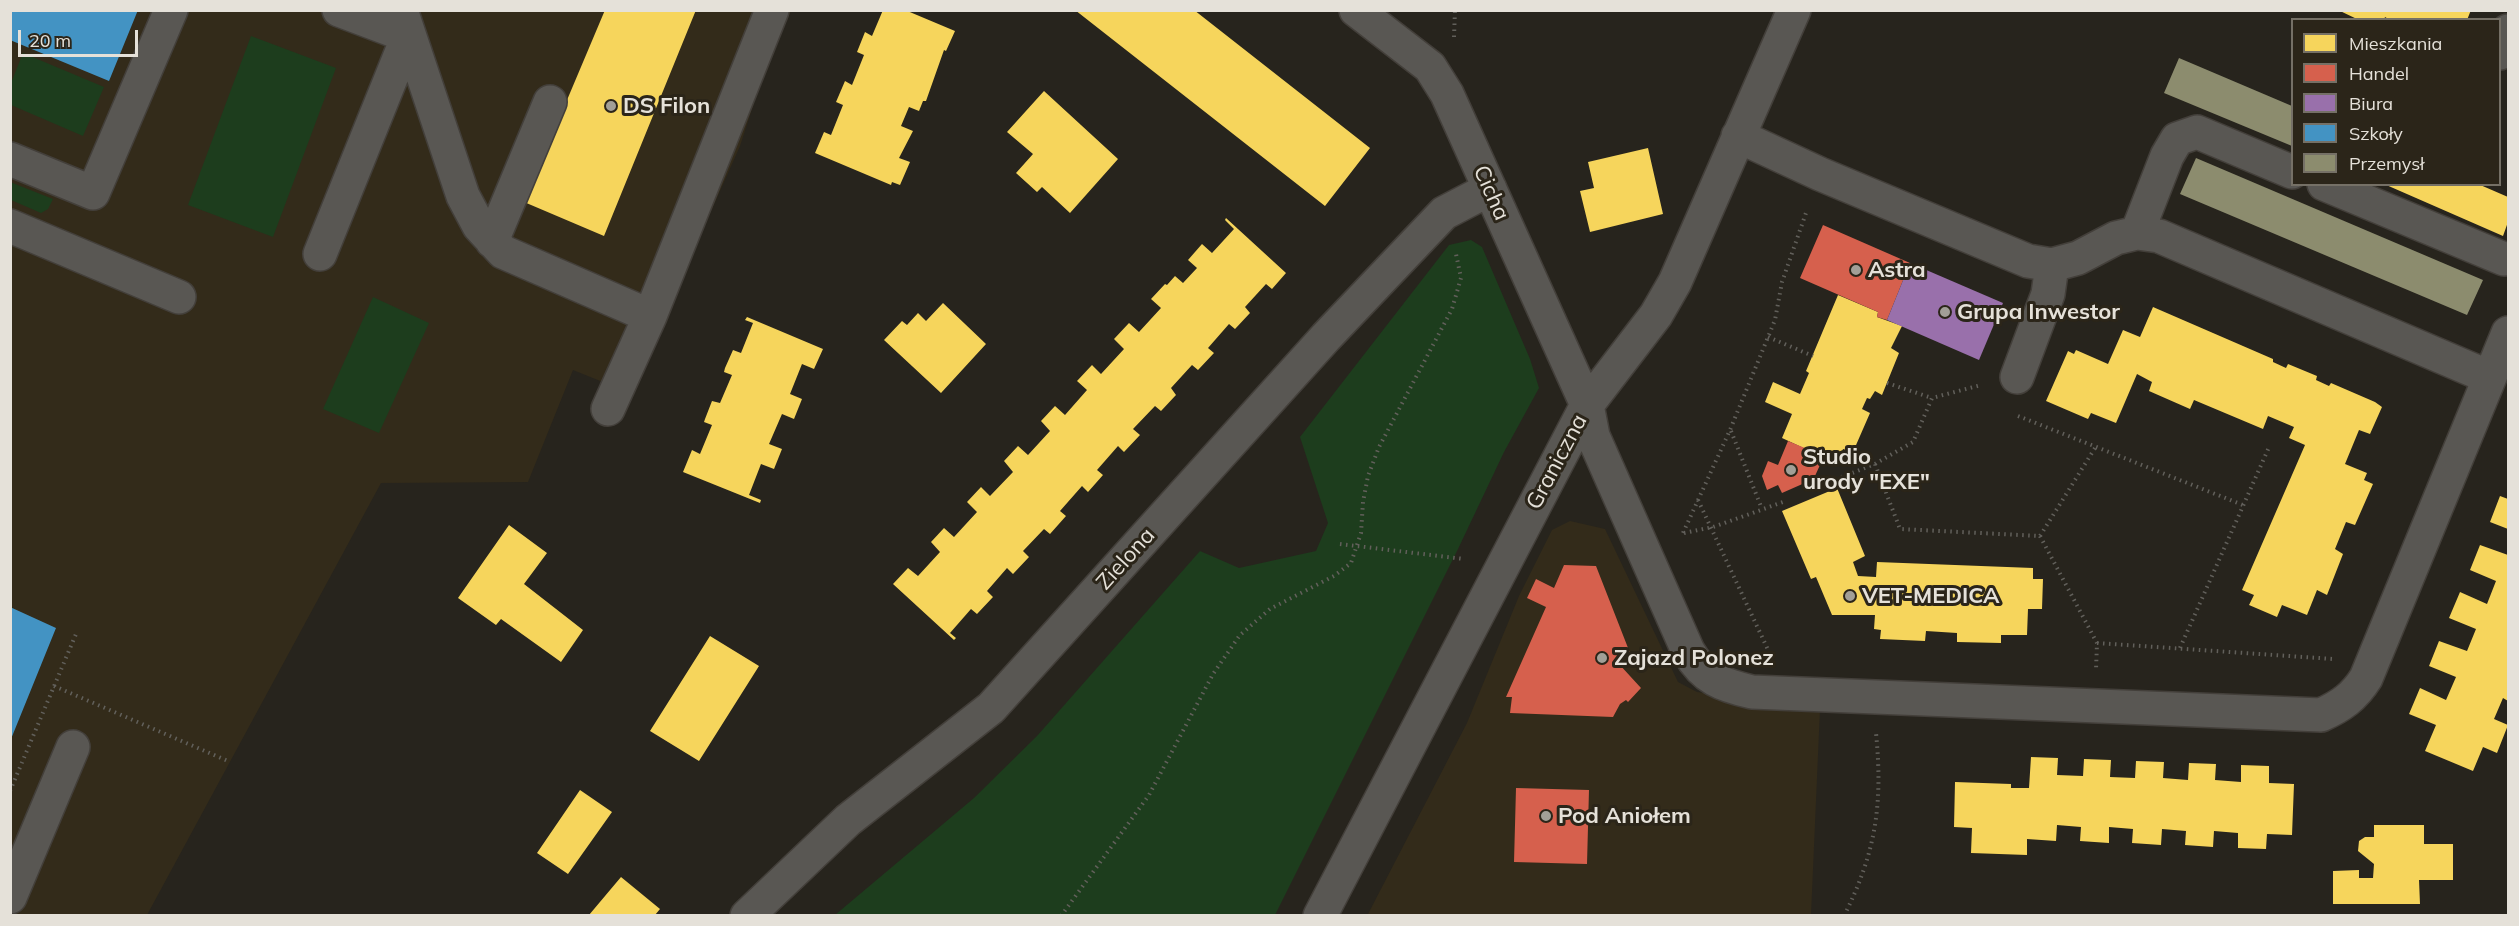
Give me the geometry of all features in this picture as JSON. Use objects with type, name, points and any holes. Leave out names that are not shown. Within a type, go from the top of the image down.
[{"type":"street","points":[[10,159],[93,193],[171,10]]},
{"type":"street","points":[[339,10],[405,23]]},
{"type":"street","points":[[608,409],[650,316],[772,10]]},
{"type":"street","name":"Cicha","points":[[1356,10],[1430,67],[1447,94],[1587,405],[1593,436],[1697,667],[1728,686],[1752,692],[2320,715],[2338,707],[2356,694],[2372,662],[2508,333]]},
{"type":"street","name":"Graniczna","points":[[1320,915],[1587,405],[1656,315],[1675,282],[1794,10]]},
{"type":"street","points":[[405,23],[463,196],[479,226],[503,252],[650,316]]},
{"type":"street","points":[[320,254],[405,23]]},
{"type":"street","points":[[2501,48],[2508,31]]},
{"type":"street","points":[[492,241],[550,102]]},
{"type":"street","points":[[2137,233],[2167,156],[2177,139],[2197,132],[2291,172]]},
{"type":"street","points":[[1738,136],[1820,174],[2028,261],[2052,265],[2078,258],[2116,238],[2137,233],[2159,236],[2489,377]]},
{"type":"street","points":[[2329,186],[2504,259]]},
{"type":"street","name":"Zielona","points":[[747,915],[848,820],[991,708],[1318,346],[1436,221],[1459,203],[1490,189]]},
{"type":"street","points":[[10,226],[179,297]]},
{"type":"street","points":[[2017,377],[2048,294],[2052,265]]},
{"type":"street","points":[[10,897],[73,747]]},
{"type":"path","points":[[1454,42],[1455,10]]},
{"type":"path","points":[[1683,533],[1730,430],[1768,338],[1782,282],[1809,206]]},
{"type":"path","points":[[1061,915],[1149,795],[1213,674],[1240,635],[1270,609],[1334,576],[1351,563],[1358,547],[1368,476],[1379,447],[1452,309],[1461,278],[1455,246]]},
{"type":"path","points":[[1768,338],[1814,356]]},
{"type":"path","points":[[1887,383],[1932,398],[2017,377]]},
{"type":"path","points":[[1820,486],[1875,464],[1913,442],[1932,398]]},
{"type":"path","points":[[2010,413],[2243,505]]},
{"type":"path","points":[[1730,430],[1762,509]]},
{"type":"path","points":[[2180,648],[2270,445]]},
{"type":"path","points":[[2040,536],[2095,448]]},
{"type":"path","points":[[1875,464],[1900,529],[2040,536]]},
{"type":"path","points":[[1698,500],[1713,527],[1788,693]]},
{"type":"path","points":[[1676,535],[1713,527],[1786,501]]},
{"type":"path","points":[[2040,536],[2097,643],[2093,707]]},
{"type":"path","points":[[1340,544],[1467,560]]},
{"type":"path","points":[[10,790],[76,634]]},
{"type":"path","points":[[2097,643],[2372,662]]},
{"type":"path","points":[[54,686],[228,762]]},
{"type":"path","points":[[1845,915],[1867,865],[1877,825],[1880,787],[1872,697]]},
{"type":"shaded area","points":[[10,11],[791,11],[763,75],[740,146],[630,393],[573,370],[528,482],[381,483],[147,915],[11,915]]},
{"type":"shaded area","points":[[1570,521],[1605,529],[1678,682],[1697,692],[1820,709],[1811,915],[1367,916],[1467,723],[1519,596],[1552,530]]},
{"type":"green space","points":[[251,36],[336,68],[273,237],[188,205]]},
{"type":"green space","points":[[23,53],[104,87],[83,136],[11,105],[11,83]]},
{"type":"green space","points":[[10,182],[53,199],[48,209],[41,213],[11,200]]},
{"type":"green space","points":[[1471,240],[1482,247],[1530,359],[1539,388],[1504,452],[1275,915],[835,915],[974,798],[1037,736],[1200,551],[1239,568],[1316,551],[1328,523],[1300,437],[1449,245]]},
{"type":"green space","points":[[373,297],[429,323],[379,433],[323,409]]},
{"type":"building: Mieszkania","name":"DS Filon","points":[[605,10],[696,10],[604,236],[524,202]]},
{"type":"building: Mieszkania","points":[[883,10],[905,10],[955,31],[946,51],[944,50],[926,101],[923,101],[919,111],[909,107],[901,126],[913,131],[899,158],[910,162],[900,185],[892,182],[891,185],[815,153],[824,132],[831,135],[843,105],[836,102],[845,81],[852,85],[864,55],[857,52],[865,32],[872,36]]},
{"type":"building: Mieszkania","points":[[1075,10],[1194,10],[1370,148],[1325,206]]},
{"type":"building: Mieszkania","points":[[2338,10],[2471,10],[2468,18],[2355,18]]},
{"type":"building: Mieszkania","points":[[1044,91],[1118,159],[1070,213],[1042,187],[1037,192],[1016,173],[1033,154],[1007,132]]},
{"type":"building: Mieszkania","points":[[1648,148],[1663,214],[1590,232],[1580,191],[1594,188],[1588,162]]},
{"type":"building: Mieszkania","points":[[2389,186],[2483,186],[2508,197],[2508,222],[2503,236]]},
{"type":"building: Mieszkania","points":[[1226,218],[1286,273],[1272,289],[1266,284],[1245,307],[1250,313],[1235,329],[1229,324],[1208,348],[1214,353],[1198,370],[1192,365],[1171,388],[1176,395],[1161,411],[1155,406],[1133,429],[1140,435],[1124,452],[1118,446],[1097,470],[1103,475],[1088,492],[1082,486],[1060,511],[1066,516],[1050,534],[1044,529],[1023,551],[1029,557],[1013,574],[1007,568],[987,591],[993,597],[977,614],[971,609],[950,633],[956,638],[954,640],[893,584],[908,568],[918,576],[940,552],[931,542],[944,528],[954,537],[977,512],[967,502],[981,487],[990,496],[1013,472],[1004,461],[1018,446],[1028,455],[1050,431],[1041,421],[1055,406],[1065,415],[1087,390],[1077,381],[1092,365],[1101,374],[1124,349],[1114,339],[1129,323],[1139,332],[1161,308],[1151,299],[1175,276],[1183,283],[1197,268],[1188,260],[1202,244],[1212,253],[1234,229],[1225,220]]},
{"type":"building: Mieszkania","points":[[1838,295],[1878,312],[1877,317],[1902,326],[1891,348],[1899,353],[1882,395],[1875,391],[1870,399],[1867,398],[1862,409],[1870,413],[1853,452],[1843,449],[1838,464],[1782,438],[1792,414],[1765,402],[1773,382],[1800,394],[1809,373],[1806,371]]},
{"type":"building: Mieszkania","points":[[943,303],[986,344],[941,393],[884,340],[902,321],[907,325],[918,313],[926,321]]},
{"type":"building: Mieszkania","points":[[2153,307],[2273,359],[2273,362],[2286,368],[2288,364],[2317,376],[2316,380],[2329,386],[2331,383],[2382,407],[2370,434],[2359,430],[2345,464],[2367,473],[2364,480],[2373,484],[2355,525],[2346,522],[2335,549],[2343,554],[2327,595],[2317,590],[2307,615],[2282,605],[2277,617],[2249,605],[2254,595],[2242,590],[2305,445],[2289,438],[2294,427],[2268,416],[2263,429],[2194,400],[2190,409],[2149,391],[2152,382],[2137,374],[2116,423],[2091,413],[2088,419],[2046,401],[2068,351],[2074,354],[2076,350],[2108,364],[2123,330],[2140,337]]},
{"type":"building: Mieszkania","points":[[747,317],[823,349],[814,369],[802,364],[790,394],[802,399],[794,419],[782,414],[769,444],[782,449],[774,469],[761,464],[749,495],[761,500],[760,503],[683,472],[692,450],[700,454],[712,425],[704,422],[712,401],[720,403],[732,375],[724,372],[725,368],[733,350],[741,353],[753,323],[745,320]]},
{"type":"building: Mieszkania","points":[[1837,488],[1865,556],[1853,562],[1858,576],[1876,577],[1877,562],[2033,568],[2033,579],[2043,579],[2042,609],[2028,609],[2027,635],[2001,635],[2001,643],[1957,642],[1957,633],[1926,631],[1925,641],[1880,639],[1881,630],[1874,629],[1875,615],[1832,615],[1816,577],[1811,579],[1782,511]]},
{"type":"building: Mieszkania","points":[[2500,496],[2508,499],[2508,529],[2490,522]]},
{"type":"building: Mieszkania","points":[[509,525],[547,553],[524,584],[583,630],[561,662],[501,619],[496,625],[458,598]]},
{"type":"building: Mieszkania","points":[[2480,545],[2508,555],[2508,701],[2503,698],[2494,719],[2508,725],[2497,753],[2483,747],[2473,771],[2425,751],[2436,725],[2409,714],[2420,688],[2446,700],[2456,677],[2429,666],[2439,641],[2467,651],[2476,629],[2449,618],[2460,592],[2487,604],[2496,581],[2470,570]]},
{"type":"building: Mieszkania","points":[[710,636],[759,666],[699,761],[650,731]]},
{"type":"building: Mieszkania","points":[[2031,757],[2058,758],[2057,775],[2083,776],[2084,759],[2111,760],[2110,777],[2135,778],[2136,761],[2164,762],[2163,778],[2188,780],[2189,763],[2216,764],[2215,780],[2241,782],[2241,765],[2269,766],[2269,783],[2294,784],[2292,835],[2267,834],[2266,849],[2238,848],[2238,833],[2214,831],[2213,847],[2185,845],[2186,831],[2162,829],[2161,845],[2132,843],[2133,829],[2109,827],[2109,843],[2080,841],[2081,827],[2057,825],[2056,841],[2027,839],[2027,855],[1971,853],[1972,828],[1954,827],[1955,782],[2011,784],[2011,788],[2029,788]]},
{"type":"building: Mieszkania","points":[[580,790],[612,812],[568,874],[537,853]]},
{"type":"building: Mieszkania","points":[[2374,825],[2424,825],[2424,844],[2453,844],[2453,880],[2419,880],[2420,904],[2333,904],[2333,871],[2359,870],[2359,878],[2373,878],[2374,864],[2358,851],[2359,841],[2365,837],[2374,837]]},
{"type":"building: Mieszkania","points":[[621,877],[660,909],[655,915],[589,915]]},
{"type":"building: Handel","points":[[1823,225],[1910,263],[1887,320],[1877,317],[1878,312],[1800,278]]},
{"type":"building: Handel","name":"Studio urody \"EXE\"","points":[[1788,441],[1824,456],[1816,478],[1782,493],[1778,485],[1767,490],[1762,476],[1768,461],[1778,465]]},
{"type":"building: Handel","points":[[1564,565],[1596,566],[1630,653],[1619,664],[1641,688],[1628,702],[1626,700],[1620,704],[1613,717],[1510,713],[1512,697],[1506,697],[1546,607],[1527,598],[1536,579],[1554,588]]},
{"type":"building: Handel","points":[[1516,788],[1589,790],[1587,864],[1514,862]]},
{"type":"building: Biura","name":"Grupa Inwestor","points":[[1910,263],[2003,303],[1979,360],[1887,320]]},
{"type":"building: Szkoły","points":[[10,10],[138,10],[109,81],[10,40]]},
{"type":"building: Szkoły","points":[[10,607],[56,628],[11,739],[10,739]]},
{"type":"building: Przemysł","points":[[2179,58],[2291,106],[2291,146],[2164,93]]},
{"type":"building: Przemysł","points":[[2196,158],[2483,280],[2467,315],[2180,194]]},
{"type":"place","name":"DS Filon","points":[[611,106]]},
{"type":"place","name":"Astra","points":[[1856,270]]},
{"type":"place","name":"Grupa Inwestor","points":[[1945,312]]},
{"type":"place","name":"Studio urody \"EXE\"","points":[[1791,470]]},
{"type":"place","name":"VET-MEDICA","points":[[1850,596]]},
{"type":"place","name":"Zajazd Polonez","points":[[1602,658]]},
{"type":"place","name":"Pod Aniołem","points":[[1546,816]]}]
